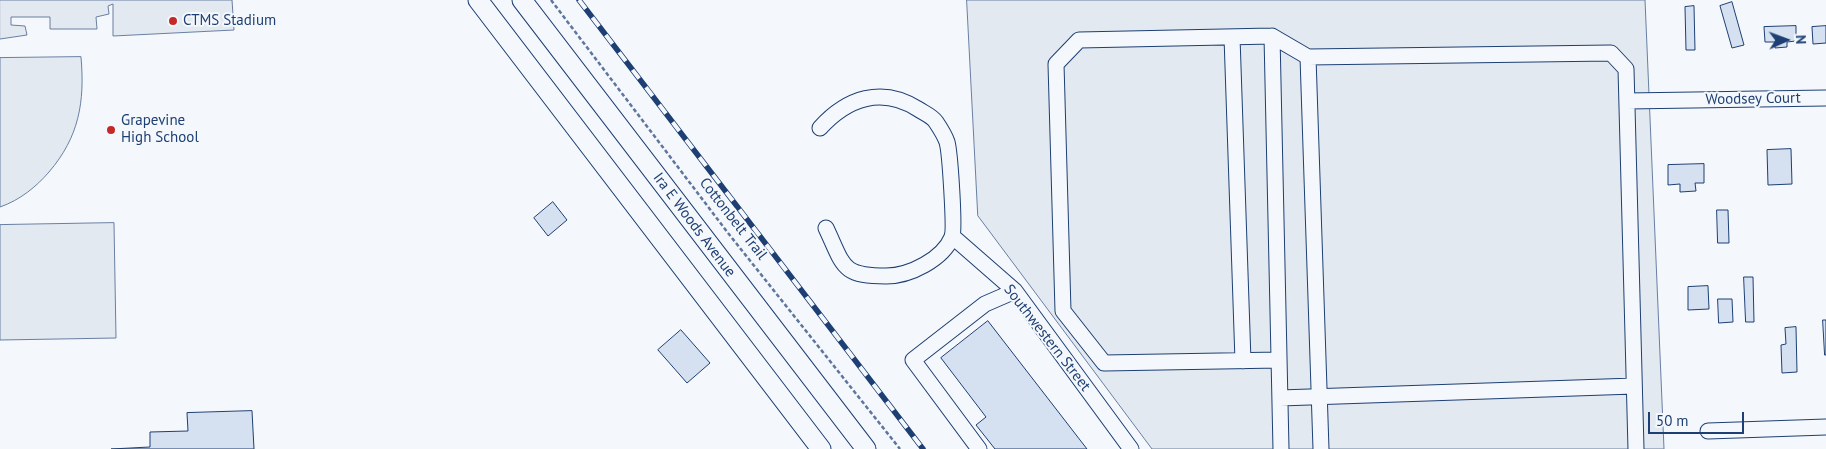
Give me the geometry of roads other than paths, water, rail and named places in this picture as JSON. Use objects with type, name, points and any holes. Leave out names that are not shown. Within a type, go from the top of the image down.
[{"type":"main road","points":[[478,0],[821,449]]},
{"type":"main road","name":"Ira E Woods Avenue","points":[[522,0],[866,449]]},
{"type":"street","points":[[1272,36],[1281,449]]},
{"type":"street","points":[[1279,360],[1104,363],[1063,311],[1056,64],[1079,40],[1272,36],[1308,57],[1611,54],[1626,69],[1636,449]]},
{"type":"street","points":[[1232,37],[1243,361]]},
{"type":"street","points":[[1308,57],[1321,449]]},
{"type":"street","points":[[820,128],[834,113],[848,103],[871,98],[891,98],[908,103],[935,120],[947,141],[951,171],[952,236],[938,255],[921,266],[893,276],[862,276],[844,267],[826,228]]},
{"type":"street","name":"Woodsey Court","points":[[1627,101],[1826,98]]},
{"type":"street","name":"Southwestern Street","points":[[952,236],[1015,291],[1131,449]]},
{"type":"street","points":[[979,449],[913,360],[985,304],[1015,291]]},
{"type":"street","points":[[1280,398],[1634,386]]},
{"type":"street","points":[[1708,431],[1826,427]]},
{"type":"railway","points":[[579,0],[923,449]]},
{"type":"place","name":"CTMS Stadium","points":[[173,21]]},
{"type":"place","name":"Grapevine High School","points":[[111,130]]}]
